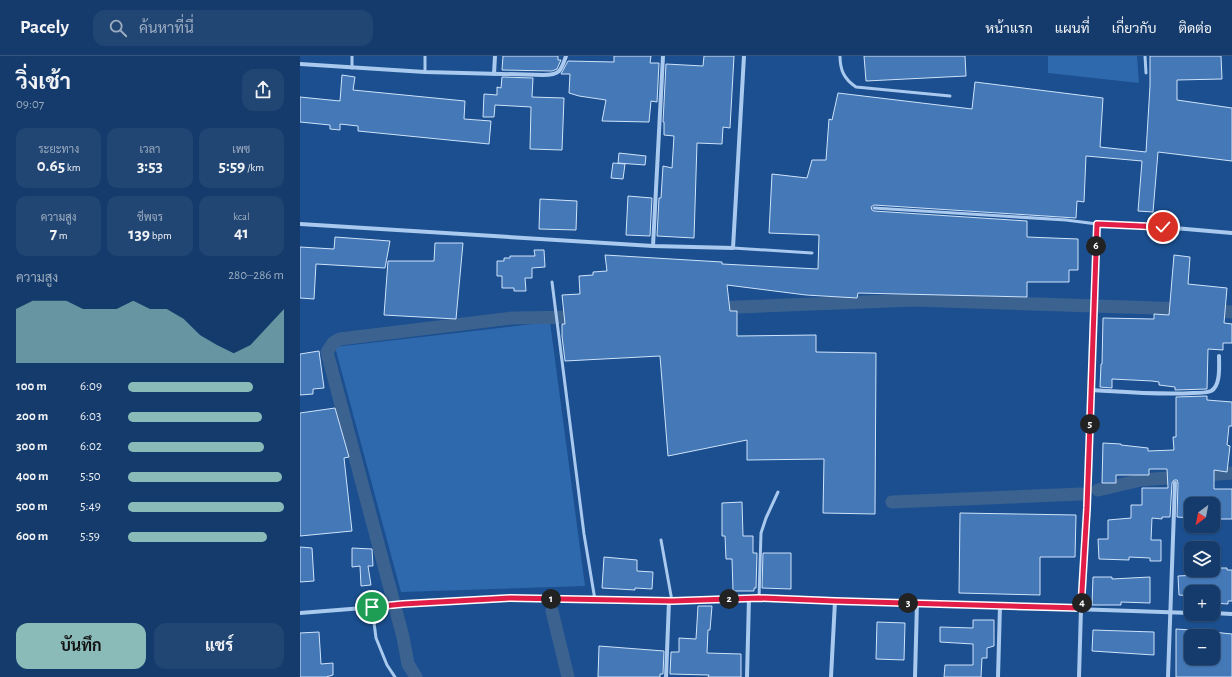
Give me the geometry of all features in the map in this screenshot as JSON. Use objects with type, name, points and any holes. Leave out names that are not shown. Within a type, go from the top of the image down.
[{"type":"street","points":[[494,56],[494,74]]},
{"type":"street","points":[[300,64],[425,72],[554,75],[561,69],[566,56]]},
{"type":"street","points":[[653,246],[663,56]]},
{"type":"street","points":[[300,224],[653,246],[733,248],[744,56]]},
{"type":"street","points":[[1079,677],[1092,390],[1097,224],[1163,227],[1232,233]]},
{"type":"street","points":[[1092,390],[1171,394],[1212,391],[1219,379],[1220,356]]},
{"type":"street","points":[[1168,677],[1175,483]]},
{"type":"street","points":[[300,612],[510,598],[671,601],[759,598],[1184,613]]},
{"type":"street","points":[[748,677],[749,598]]},
{"type":"street","points":[[666,677],[671,601]]},
{"type":"street","points":[[832,677],[835,601]]},
{"type":"street","points":[[914,677],[917,603]]},
{"type":"street","points":[[998,677],[1000,606]]},
{"type":"street","points":[[1220,613],[1232,614]]},
{"type":"lane","points":[[352,56],[352,68]]},
{"type":"lane","points":[[425,56],[425,72]]},
{"type":"lane","points":[[840,56],[842,74],[848,82],[856,87],[950,96]]},
{"type":"lane","points":[[1145,56],[1146,73]]},
{"type":"lane","points":[[874,208],[1066,220],[1097,224]]},
{"type":"lane","points":[[733,248],[812,253]]},
{"type":"lane","points":[[552,282],[584,534],[595,600]]},
{"type":"lane","points":[[759,598],[762,533],[769,511],[778,492]]},
{"type":"lane","points":[[661,540],[671,601]]},
{"type":"lane","points":[[372,607],[376,638],[387,665],[395,677]]},
{"type":"shaded area","points":[[1048,56],[1137,56],[1139,83],[1048,73]]},
{"type":"shaded area","points":[[550,322],[585,586],[401,592],[335,347]]},
{"type":"building","points":[[503,56],[558,56],[558,60],[561,60],[557,69],[552,71],[502,70]]},
{"type":"building","points":[[614,56],[651,56],[650,63],[659,63],[657,102],[651,101],[649,122],[602,121],[606,100],[569,93],[570,74],[561,74],[568,61],[614,62]]},
{"type":"building","points":[[704,56],[734,56],[730,128],[723,127],[722,144],[697,143],[694,238],[657,236],[659,198],[661,198],[663,166],[672,168],[674,136],[664,135],[663,122],[666,64],[703,66]]},
{"type":"building","points":[[864,56],[965,56],[966,76],[866,81]]},
{"type":"building","points":[[1150,56],[1221,56],[1222,79],[1177,80],[1177,100],[1232,108],[1232,161],[1158,152],[1153,212],[1138,211],[1142,161],[1086,156],[1084,202],[1077,201],[1076,218],[874,205],[871,207],[874,211],[1027,221],[1027,237],[1078,239],[1078,270],[1069,270],[1069,282],[1027,282],[1027,297],[858,293],[857,298],[806,295],[727,285],[730,311],[737,311],[737,336],[816,335],[816,352],[876,353],[875,514],[823,513],[824,459],[747,460],[747,440],[668,456],[660,356],[565,361],[562,336],[562,324],[565,324],[562,295],[580,294],[579,276],[593,275],[593,272],[607,271],[605,255],[722,262],[722,264],[818,269],[819,235],[769,233],[772,174],[807,178],[812,160],[826,160],[829,119],[832,120],[838,93],[972,109],[975,82],[1103,98],[1100,147],[1146,152],[1150,86]]},
{"type":"building","points":[[342,75],[355,77],[353,90],[465,101],[464,119],[491,121],[489,144],[358,131],[358,126],[340,124],[340,130],[330,129],[330,125],[300,122],[300,97],[340,101]]},
{"type":"building","points":[[502,77],[533,78],[532,97],[564,98],[562,150],[530,149],[531,107],[495,105],[494,117],[483,117],[484,94],[497,95],[497,87],[501,88]]},
{"type":"building","points":[[619,153],[646,156],[645,165],[618,163]]},
{"type":"building","points":[[613,163],[625,164],[623,179],[611,178]]},
{"type":"building","points":[[628,196],[652,198],[650,236],[626,235]]},
{"type":"building","points":[[540,199],[577,201],[576,230],[539,229]]},
{"type":"building","points":[[335,237],[390,241],[385,268],[316,264],[314,299],[300,298],[300,247],[334,249]]},
{"type":"building","points":[[435,243],[463,243],[456,319],[384,315],[388,261],[434,261]]},
{"type":"building","points":[[534,250],[544,250],[545,267],[532,268],[532,278],[525,278],[526,291],[514,291],[514,288],[502,288],[502,276],[497,276],[497,261],[504,261],[504,258],[510,258],[510,256],[535,256]]},
{"type":"building","points":[[1174,255],[1190,257],[1188,284],[1227,288],[1224,323],[1232,324],[1232,343],[1223,343],[1223,350],[1208,349],[1207,389],[1175,390],[1175,387],[1159,385],[1159,382],[1112,379],[1112,388],[1100,387],[1103,318],[1154,319],[1154,314],[1169,315]]},
{"type":"building","points":[[319,351],[324,388],[313,389],[313,394],[300,395],[300,354]]},
{"type":"building","points":[[1207,396],[1207,400],[1232,402],[1232,426],[1229,426],[1227,445],[1230,446],[1227,472],[1214,470],[1214,489],[1232,489],[1232,519],[1220,519],[1220,497],[1184,497],[1184,518],[1177,517],[1178,483],[1177,480],[1174,480],[1172,483],[1170,517],[1162,517],[1162,519],[1152,518],[1151,540],[1161,540],[1161,561],[1150,561],[1150,558],[1129,557],[1129,560],[1099,559],[1098,539],[1108,539],[1108,520],[1131,518],[1131,505],[1142,505],[1142,488],[1168,488],[1167,469],[1149,469],[1149,475],[1116,475],[1116,483],[1102,483],[1103,443],[1148,448],[1148,451],[1174,450],[1173,437],[1176,437],[1176,397]]},
{"type":"building","points":[[335,408],[349,457],[344,458],[352,531],[300,536],[300,413]]},
{"type":"building","points":[[742,502],[743,536],[753,536],[753,553],[757,553],[756,588],[754,588],[754,591],[733,591],[732,559],[726,559],[725,536],[722,536],[722,503]]},
{"type":"building","points":[[960,513],[1076,515],[1075,557],[1040,557],[1040,595],[959,593]]},
{"type":"building","points":[[300,547],[312,548],[314,581],[300,582]]},
{"type":"building","points":[[352,548],[372,549],[373,566],[368,566],[371,585],[361,586],[360,566],[352,567]]},
{"type":"building","points":[[763,553],[791,553],[791,589],[762,588]]},
{"type":"building","points":[[604,557],[637,560],[637,571],[653,572],[652,589],[635,588],[635,590],[602,588]]},
{"type":"building","points":[[1220,568],[1232,570],[1232,601],[1228,601],[1228,604],[1220,603],[1220,585],[1184,585],[1184,595],[1179,595],[1178,576],[1220,577]]},
{"type":"building","points":[[1093,577],[1112,577],[1112,579],[1150,577],[1150,603],[1121,602],[1121,605],[1092,605]]},
{"type":"building","points":[[698,606],[712,606],[710,630],[708,630],[707,653],[741,654],[741,677],[708,677],[709,675],[670,674],[671,652],[679,652],[679,638],[696,639]]},
{"type":"building","points":[[973,620],[994,620],[994,646],[987,648],[987,658],[982,658],[981,677],[944,677],[945,665],[973,665],[973,644],[940,642],[940,627],[973,628]]},
{"type":"building","points":[[877,622],[905,623],[904,660],[876,659]]},
{"type":"building","points":[[1176,629],[1184,630],[1184,665],[1220,665],[1220,633],[1232,634],[1232,677],[1176,677]]},
{"type":"building","points":[[1093,630],[1154,632],[1154,655],[1092,651]]},
{"type":"building","points":[[319,632],[321,664],[333,663],[333,675],[326,677],[300,677],[300,633]]},
{"type":"building","points":[[599,646],[664,651],[663,674],[660,674],[660,677],[598,677]]},
{"type":"waterway","points":[[712,308],[914,300],[1186,309]]},
{"type":"waterway","points":[[1208,310],[1232,312]]},
{"type":"waterway","points":[[416,677],[408,664],[403,637],[327,352],[333,343],[340,339],[512,318],[581,317]]},
{"type":"waterway","points":[[1098,490],[1141,480],[1232,473]]},
{"type":"waterway","points":[[892,502],[1081,494]]},
{"type":"waterway","points":[[552,611],[568,677]]},
{"type":"route","points":[[372,607],[510,598],[672,601],[759,598],[1081,608],[1087,508],[1097,224],[1163,227]]}]
